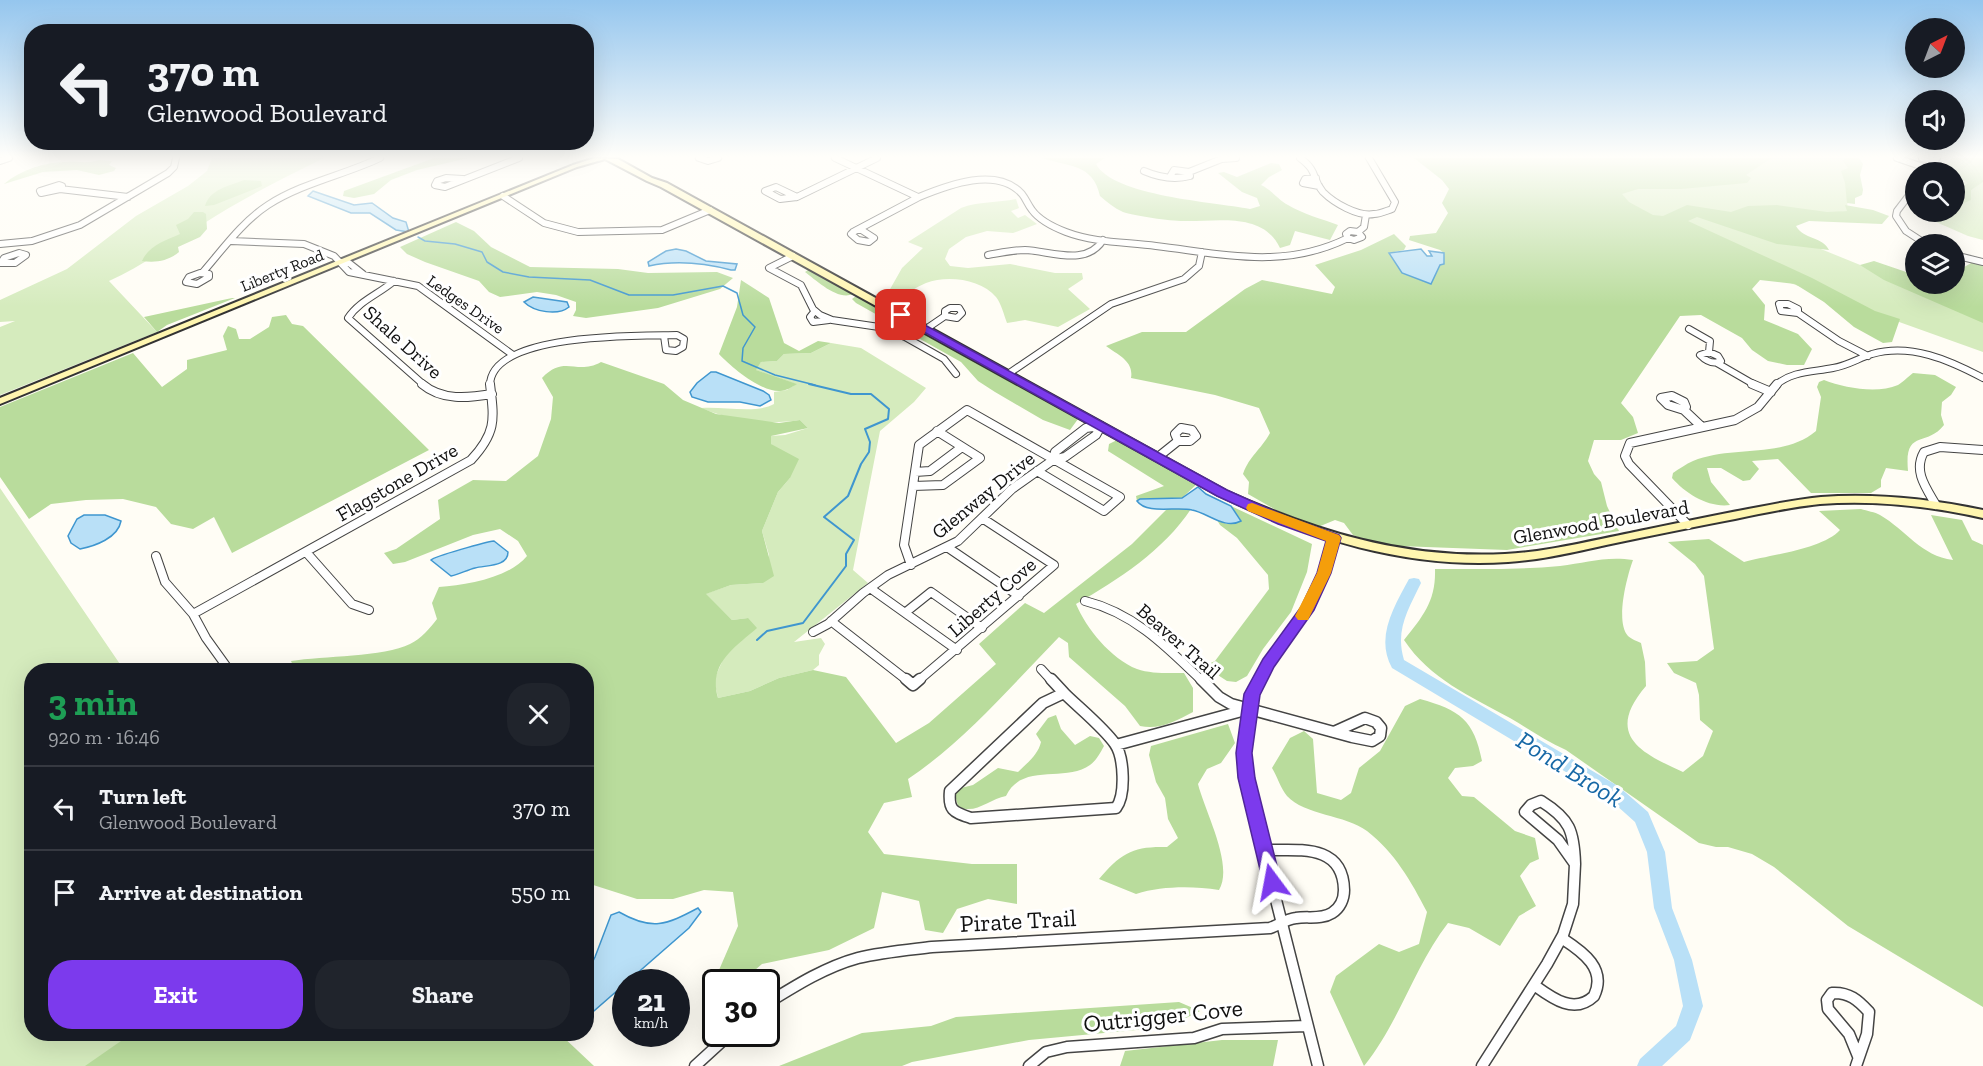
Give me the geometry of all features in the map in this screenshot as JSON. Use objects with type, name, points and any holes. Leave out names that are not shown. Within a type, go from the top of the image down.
[{"type":"street","points":[[0,244],[55,235],[80,225],[110,208]]},
{"type":"street","points":[[203,272],[253,218],[266,208]]},
{"type":"street","name":"Liberty Road","points":[[0,401],[474,208]]},
{"type":"street","points":[[521,208],[544,223],[558,228],[578,232],[628,233],[670,228],[710,210]]},
{"type":"street","name":"Glenwood Boulevard","points":[[706,208],[1253,508],[1334,538],[1376,549],[1447,558],[1504,558],[1566,550],[1819,501],[1882,499],[1936,505],[1983,514]]},
{"type":"street","points":[[860,229],[899,208]]},
{"type":"street","points":[[1030,208],[1045,222],[1076,235],[1202,252],[1279,257],[1314,252],[1348,238],[1360,239],[1362,235],[1358,232],[1364,227],[1366,215]]},
{"type":"street","points":[[1347,208],[1366,215],[1384,213],[1391,208]]},
{"type":"street","points":[[1899,208],[1896,216],[1902,228],[1909,234]]},
{"type":"street","points":[[988,255],[1027,250],[1088,254],[1100,248],[1103,240]]},
{"type":"street","name":"Ledges Drive","points":[[231,241],[298,243],[328,253],[341,262],[342,267],[349,272],[424,288],[513,355]]},
{"type":"street","points":[[16,254],[21,242]]},
{"type":"street","points":[[1008,374],[1111,304],[1184,279],[1199,266],[1202,252]]},
{"type":"street","points":[[794,256],[769,268],[799,283],[806,291],[808,305],[814,312],[810,317],[813,322],[830,320],[869,324],[900,334],[952,364],[956,374]]},
{"type":"street","points":[[1965,258],[1983,262]]},
{"type":"street","name":"Shale Drive","points":[[394,281],[352,309],[348,318],[350,322],[430,390],[439,394],[467,398],[492,394]]},
{"type":"street","points":[[1798,313],[1839,341],[1868,356]]},
{"type":"street","points":[[926,329],[945,316]]},
{"type":"street","points":[[1689,329],[1710,341],[1709,352],[1721,359],[1717,363],[1746,381],[1771,392]]},
{"type":"street","name":"Flagstone Drive","points":[[193,614],[471,460],[489,440],[493,430],[495,417],[490,381],[492,373],[513,355],[563,340],[664,336]]},
{"type":"street","points":[[1688,525],[1634,470],[1625,456],[1630,443],[1640,438],[1727,423],[1749,414],[1765,402],[1777,383],[1793,374],[1846,366],[1868,356],[1893,351],[1921,354],[1953,363],[1983,378]]},
{"type":"street","points":[[911,565],[904,544],[919,445],[937,431],[967,410],[1120,497],[1104,511],[1037,471]]},
{"type":"street","points":[[1684,410],[1702,427]]},
{"type":"street","name":"Glenway Drive","points":[[813,632],[831,621],[888,575],[947,547],[967,534],[1012,489],[1053,460],[1065,458],[1096,435],[1101,426]]},
{"type":"street","points":[[913,486],[943,485],[980,458],[937,431]]},
{"type":"street","points":[[1158,457],[1178,441]]},
{"type":"street","points":[[915,472],[930,471],[962,447]]},
{"type":"street","points":[[1936,505],[1919,473],[1917,463],[1924,452],[1940,447],[1983,450]]},
{"type":"street","name":"Liberty Cove","points":[[831,621],[913,685],[957,650],[1054,565],[982,518]]},
{"type":"street","points":[[1318,1066],[1246,778],[1244,753],[1252,694],[1269,663],[1307,610],[1324,573],[1334,538]]},
{"type":"street","points":[[947,547],[1018,596]]},
{"type":"street","points":[[306,552],[352,604],[369,610]]},
{"type":"street","points":[[156,556],[165,582],[193,614],[206,638],[224,663]]},
{"type":"street","points":[[870,588],[957,650]]},
{"type":"street","points":[[906,612],[931,592],[982,628]]},
{"type":"street","name":"Beaver Trail","points":[[1085,601],[1101,604],[1132,619],[1219,698],[1231,704],[1334,732],[1372,741],[1380,736],[1381,728],[1370,719],[1360,718],[1334,732]]},
{"type":"street","points":[[1041,669],[1116,745],[1123,793],[1122,801],[1116,808],[971,818],[964,817],[953,809],[949,803],[950,791],[1043,703],[1064,693]]},
{"type":"street","points":[[1116,745],[1250,709]]},
{"type":"street","points":[[1482,1066],[1563,939],[1573,906],[1575,864],[1576,843],[1570,824],[1553,808],[1541,801],[1531,805],[1526,812],[1533,823],[1552,834],[1564,845],[1575,864]]},
{"type":"street","name":"Pirate Trail","points":[[780,996],[825,970],[884,952],[943,946],[1246,931],[1270,928],[1289,919],[1321,918],[1329,915],[1342,901],[1343,882],[1332,862],[1314,850],[1265,850]]},
{"type":"street","points":[[1534,985],[1553,998],[1575,1005],[1591,1001],[1597,995],[1599,978],[1592,962],[1563,939]]},
{"type":"street","points":[[1843,992],[1857,998],[1869,1012],[1867,1034],[1857,1061],[1849,1034],[1828,1009],[1827,1000],[1832,993],[1843,992]]},
{"type":"street","name":"Outrigger Cove","points":[[1029,1066],[1046,1052],[1067,1047],[1194,1038],[1222,1029],[1307,1026]]},
{"type":"street","points":[[695,1066],[716,1047]]},
{"type":"green space","points":[[150,208],[230,208],[146,261],[109,281],[157,332],[0,395],[0,327],[15,321],[0,322],[0,300],[67,269],[136,216]]},
{"type":"green space","points":[[961,208],[1019,208],[1011,211],[1018,218],[1025,215],[1037,224],[1013,233],[987,231],[966,237],[949,249],[945,259],[950,266],[968,268],[1010,264],[1055,273],[1082,273],[1083,279],[1068,289],[1090,309],[1058,327],[1025,320],[1007,323],[1001,306],[990,291],[973,283],[953,279],[922,285],[897,299],[889,291],[902,268],[923,248],[908,242]]},
{"type":"green space","points":[[1115,208],[1293,208],[1338,225],[1330,240],[1295,231],[1290,245],[1280,248],[1272,236],[1262,228],[1250,223],[1223,220],[1170,220],[1123,212]]},
{"type":"green space","points":[[1445,208],[1640,208],[1653,215],[1663,216],[1681,208],[1704,208],[1731,212],[1743,208],[1797,208],[1827,212],[1847,211],[1846,208],[1873,210],[1889,216],[1882,224],[1809,221],[1796,226],[1829,250],[1777,244],[1697,217],[1688,221],[1812,278],[1875,311],[1900,319],[1892,342],[1883,343],[1854,327],[1824,302],[1795,284],[1760,280],[1752,289],[1765,305],[1764,320],[1798,334],[1812,349],[1804,365],[1787,365],[1768,361],[1752,350],[1742,338],[1701,315],[1680,316],[1621,403],[1633,417],[1638,433],[1621,440],[1594,440],[1588,461],[1601,482],[1607,506],[1619,531],[1507,550],[1374,543],[1353,535],[1344,523],[1335,520],[1318,527],[1276,510],[1248,494],[1249,482],[1243,474],[1270,433],[1259,408],[1215,395],[1131,378],[1128,363],[1106,346],[1142,332],[1186,332],[1245,289],[1262,280],[1332,294],[1335,287],[1315,265],[1361,250],[1394,234],[1406,246],[1404,250],[1389,253],[1402,272],[1431,284],[1444,253],[1409,240],[1410,236],[1436,233],[1448,213]]},
{"type":"green space","points":[[1625,208],[1847,208],[1847,211],[1785,219],[1779,232],[1875,271],[1905,279],[1905,294],[1958,294],[1983,301],[1983,352],[1793,284]]},
{"type":"green space","points":[[1965,208],[1983,208],[1983,240],[1936,222],[1965,222]]},
{"type":"green space","points":[[194,212],[206,214],[207,229],[200,237],[178,247],[179,252],[166,259],[142,261],[153,247],[180,234],[176,225],[188,219]]},
{"type":"green space","points":[[456,222],[474,231],[491,247],[530,267],[618,269],[648,273],[717,272],[733,278],[720,289],[658,308],[586,318],[573,316],[576,302],[556,295],[537,292],[500,297],[489,292],[479,281],[425,262],[407,254],[400,247]]},
{"type":"green space","points":[[1874,261],[1905,272],[1905,289],[1884,280],[1860,265]]},
{"type":"green space","points":[[1975,261],[1983,262],[1983,323],[1916,294],[1965,294],[1965,266]]},
{"type":"green space","points":[[811,268],[845,286],[853,294],[841,295],[828,289],[805,272]]},
{"type":"green space","points":[[741,280],[769,298],[784,343],[799,351],[818,341],[831,343],[811,353],[784,354],[777,361],[761,362],[756,370],[797,384],[787,390],[772,390],[756,383],[739,372],[719,354],[737,307]]},
{"type":"green space","points":[[856,296],[1078,419],[1070,430],[1043,420],[978,381],[961,362],[856,303],[852,299]]},
{"type":"green space","points":[[235,298],[167,325],[157,332],[144,317]]},
{"type":"green space","points":[[286,315],[292,324],[303,326],[429,450],[232,553],[214,517],[193,529],[171,524],[156,507],[123,499],[51,504],[29,519],[0,477],[0,407],[133,353],[162,387],[187,369],[187,360],[227,350],[223,336],[228,326],[236,329],[239,339],[250,339],[269,327],[272,317]]},
{"type":"green space","points":[[831,343],[861,348],[926,388],[914,402],[880,431],[853,570],[868,583],[794,642],[821,638],[825,644],[819,655],[819,665],[813,670],[779,678],[750,691],[718,698],[714,680],[725,655],[748,618],[732,620],[705,594],[731,585],[763,583],[769,555],[762,531],[778,492],[790,478],[771,444],[771,436],[785,435],[808,428],[800,420],[750,421],[701,408],[758,409],[774,404],[774,392],[787,390],[796,384],[755,370],[761,362],[777,361],[784,354],[811,353]]},
{"type":"green space","points":[[601,362],[664,384],[683,400],[716,414],[779,423],[800,420],[808,428],[771,436],[771,444],[799,459],[790,478],[778,492],[762,531],[774,576],[763,583],[731,585],[706,594],[732,620],[748,618],[757,628],[732,650],[720,666],[716,686],[718,698],[750,691],[779,678],[813,670],[846,677],[896,743],[929,723],[996,664],[979,644],[1025,603],[1044,613],[1132,544],[1168,508],[1191,509],[1168,538],[1154,551],[1108,585],[1076,604],[1100,642],[1127,664],[1148,672],[1184,673],[1193,688],[1193,712],[1161,726],[1140,726],[1125,706],[1069,657],[1068,643],[1059,637],[969,730],[908,779],[912,797],[884,803],[868,832],[884,854],[972,864],[1017,864],[1017,904],[988,899],[957,909],[943,933],[925,930],[919,901],[882,892],[874,928],[829,950],[762,964],[756,969],[719,969],[738,926],[733,892],[704,890],[673,899],[637,899],[594,885],[594,663],[292,663],[291,661],[369,654],[410,644],[422,636],[437,619],[432,603],[439,587],[499,575],[519,564],[527,556],[518,541],[500,529],[473,535],[405,562],[393,564],[384,553],[396,549],[440,519],[438,500],[473,480],[506,481],[538,456],[551,419],[553,397],[542,378],[557,367],[584,367]]},
{"type":"green space","points":[[1913,373],[1935,375],[1956,387],[1951,395],[1942,402],[1941,415],[1944,425],[1937,432],[1918,440],[1909,449],[1908,471],[1886,468],[1881,487],[1871,493],[1811,493],[1778,459],[1752,461],[1759,469],[1750,480],[1743,481],[1721,468],[1707,468],[1711,482],[1730,505],[1714,504],[1698,499],[1672,478],[1673,473],[1685,465],[1708,456],[1773,449],[1803,440],[1816,431],[1821,397],[1817,387],[1819,382],[1824,380],[1851,387],[1881,389],[1898,385]]},
{"type":"green space","points":[[1119,439],[1198,483],[1182,498],[1137,501],[1136,496],[1164,486],[1108,451],[1109,444]]},
{"type":"green space","points":[[0,488],[119,663],[24,663],[24,1041],[377,1041],[394,1066],[0,1066]]},
{"type":"green space","points":[[1231,506],[1312,544],[1307,572],[1291,612],[1263,649],[1247,676],[1236,682],[1227,681],[1204,666],[1215,661],[1269,589],[1268,575],[1237,538],[1217,520],[1227,524],[1241,520]]},
{"type":"green space","points":[[1861,509],[1880,515],[1923,548],[1942,558],[1953,560],[1931,515],[1962,520],[1972,540],[1983,545],[1983,1007],[1848,926],[1774,867],[1752,854],[1728,847],[1699,843],[1566,750],[1438,676],[1414,654],[1404,640],[1431,599],[1435,569],[1529,568],[1604,559],[1633,560],[1625,587],[1622,620],[1628,636],[1641,643],[1646,686],[1634,703],[1628,717],[1628,730],[1633,740],[1642,749],[1683,772],[1703,756],[1713,731],[1700,720],[1696,683],[1674,673],[1667,663],[1697,661],[1714,649],[1704,576],[1695,564],[1668,542],[1709,539],[1744,562],[1795,551],[1832,537],[1840,530],[1819,511]]},
{"type":"green space","points":[[1420,699],[1455,713],[1463,719],[1475,736],[1482,761],[1473,766],[1455,768],[1448,778],[1462,796],[1474,797],[1515,831],[1535,838],[1539,859],[1530,863],[1520,876],[1536,906],[1519,916],[1500,946],[1469,928],[1448,923],[1425,958],[1387,1032],[1364,1066],[1330,992],[1336,976],[1379,944],[1399,952],[1419,944],[1427,912],[1402,868],[1377,840],[1367,831],[1348,821],[1314,811],[1294,802],[1285,793],[1272,768],[1290,738],[1304,731],[1313,739],[1317,793],[1341,800],[1351,793],[1359,768],[1380,751],[1405,706]]},
{"type":"green space","points":[[1056,715],[1061,729],[1075,745],[1090,736],[1099,738],[1104,746],[1090,765],[1069,773],[1022,779],[1006,796],[976,808],[964,809],[958,806],[955,795],[961,788],[973,785],[998,768],[1018,772],[1040,747],[1041,742],[1036,734],[1048,718]]},
{"type":"green space","points":[[1228,724],[1235,743],[1221,763],[1207,769],[1198,784],[1221,853],[1223,879],[1219,890],[1156,889],[1136,894],[1099,879],[1114,863],[1128,853],[1145,848],[1167,847],[1178,838],[1168,819],[1165,798],[1156,782],[1149,755],[1151,746]]},
{"type":"green space","points":[[1179,1002],[1200,1011],[1176,1023],[1147,1029],[1029,1040],[912,1062],[902,1066],[779,1066],[862,1033],[931,1026],[956,1017]]},
{"type":"green space","points":[[1222,1040],[1278,1040],[1273,1066],[1120,1066],[1125,1051]]},
{"type":"green space","points":[[121,1041],[567,1041],[594,1066],[85,1066]]},
{"type":"water","points":[[338,208],[379,208],[393,218],[406,222],[409,232],[396,230],[370,213],[351,213]]},
{"type":"water","points":[[676,249],[686,251],[706,261],[737,264],[735,270],[690,263],[649,266],[648,262],[666,251]]},
{"type":"water","points":[[1421,249],[1427,256],[1432,256],[1429,251],[1444,253],[1444,264],[1440,265],[1431,284],[1402,273],[1389,253]]},
{"type":"water","points":[[533,297],[567,302],[569,307],[553,312],[540,310],[524,302]]},
{"type":"water","points":[[711,372],[763,391],[769,395],[771,400],[760,406],[740,402],[708,402],[692,397],[690,392]]},
{"type":"water","points":[[1198,487],[1206,494],[1231,506],[1241,521],[1229,524],[1192,510],[1148,508],[1137,501],[1182,498]]},
{"type":"water","points":[[84,515],[105,515],[121,521],[111,537],[80,549],[71,543],[68,536],[77,519]]},
{"type":"water","points":[[494,541],[508,552],[507,557],[500,563],[451,576],[431,560],[451,552]]},
{"type":"water","points":[[698,908],[701,912],[689,928],[642,969],[612,969],[612,995],[594,1011],[594,959],[611,915],[619,912],[650,924],[668,922]]},
{"type":"waterway","points":[[418,237],[425,241],[455,244],[482,252],[487,262],[503,272],[529,277],[590,280],[629,295],[673,295],[723,286],[737,293],[743,315],[755,327],[743,348],[742,361],[775,375],[815,385]]},
{"type":"waterway","points":[[757,640],[767,631],[803,623],[846,566],[846,554],[854,540],[824,517],[848,496],[861,464],[869,452],[870,442],[865,429],[888,419],[889,409],[871,394],[851,394],[809,384]]},
{"type":"waterway","name":"Pond Brook","points":[[1414,583],[1398,613],[1393,631],[1392,640],[1397,664],[1612,791],[1642,817],[1656,852],[1663,908],[1683,960],[1693,1006],[1683,1033],[1647,1066]]},
{"type":"slow traffic","points":[[1252,508],[1334,538],[1324,573],[1303,616]]},
{"type":"route","points":[[901,315],[1222,493],[1283,521],[1334,538],[1324,573],[1307,610],[1269,663],[1252,694],[1244,753],[1246,778],[1272,882]]}]
